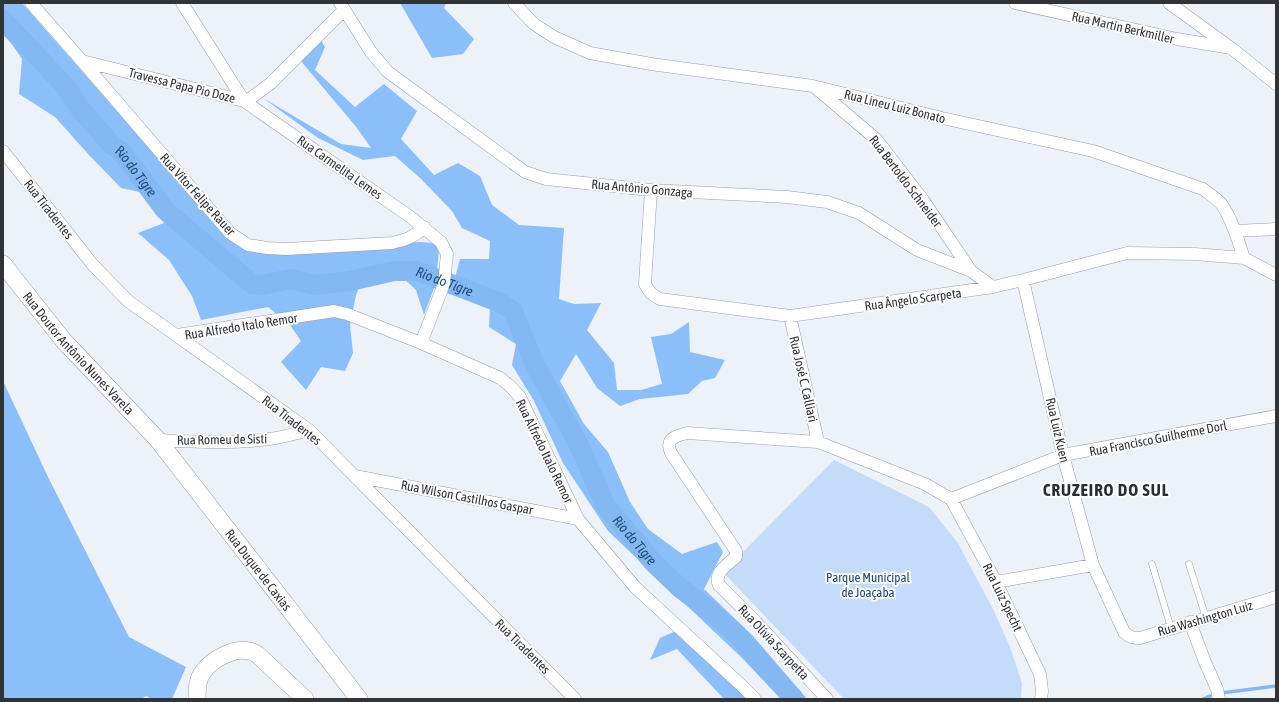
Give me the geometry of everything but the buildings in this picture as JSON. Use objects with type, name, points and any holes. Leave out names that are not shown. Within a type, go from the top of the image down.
[{"type":"street","name":"Rua Vitor Felipe Rauer","points":[[31,3],[230,233],[248,245],[286,249],[392,243],[407,240],[418,234],[424,227]]},
{"type":"street","name":"Rua Carmelita Lemes","points":[[182,3],[244,101],[409,216],[441,242],[447,254],[444,284],[421,343]]},
{"type":"street","name":"Rua Lineu Luiz Bonato","points":[[514,3],[534,24],[554,37],[590,53],[651,64],[813,86],[942,118],[1101,154],[1203,189],[1222,204],[1235,231],[1244,258]]},
{"type":"street","name":"Rua Martin Berkmiller","points":[[1015,3],[1177,39],[1231,48]]},
{"type":"street","points":[[1169,3],[1231,48],[1276,84]]},
{"type":"street","name":"Travessa Papa Pio Doze","points":[[82,61],[244,101],[251,98],[272,83],[342,6]]},
{"type":"street","name":"Rua Antônio Gonzaga","points":[[342,6],[371,52],[388,72],[525,172],[546,179],[650,190],[786,196],[827,202],[859,214],[917,250],[971,270],[993,287]]},
{"type":"street","name":"Rua Bertoldo Schneider","points":[[813,86],[876,139],[923,200],[971,270]]},
{"type":"street","name":"Rua Tiradentes","points":[[3,151],[93,265],[128,301],[309,430],[574,699]]},
{"type":"street","name":"Rua Ângelo Scarpeta","points":[[650,190],[645,284],[648,292],[660,299],[790,316],[993,287],[1126,253],[1195,254],[1244,258],[1276,275]]},
{"type":"street","points":[[1235,231],[1276,229]]},
{"type":"street","name":"Rua Doutor Antônio Nunes Varela","points":[[3,264],[63,340],[158,440]]},
{"type":"street","name":"Rua Luiz Kuen","points":[[1023,280],[1063,455],[1093,565],[1124,632],[1128,636],[1134,638]]},
{"type":"street","name":"Rua Alfredo Italo Remor","points":[[177,335],[334,311],[347,314],[421,343],[500,378],[520,397],[578,519],[634,587],[755,699]]},
{"type":"street","name":"Rua José C. Calliari","points":[[790,316],[818,442]]},
{"type":"street","name":"Rua Francisco Guilherme Dorl","points":[[951,499],[1063,455],[1276,416]]},
{"type":"street","name":"Rua Romeu de Sisti","points":[[158,440],[236,441],[276,438],[309,430]]},
{"type":"street","name":"Rua Olívia Scarpetta","points":[[818,442],[687,433],[673,437],[669,442],[669,448],[736,550],[736,557],[717,575],[719,585],[828,699]]},
{"type":"street","name":"Rua Duque de Caxias","points":[[158,440],[359,699]]},
{"type":"street","points":[[818,442],[925,484],[951,499]]},
{"type":"street","name":"Rua Wilson Castilhos Gaspar","points":[[355,476],[578,519]]},
{"type":"street","name":"Rua Luiz Specht","points":[[951,499],[996,582],[1040,674],[1042,691],[1041,699]]},
{"type":"street","points":[[996,582],[1093,565]]},
{"type":"street","name":"Rua Washington Luiz","points":[[1134,638],[1140,638],[1276,597]]},
{"type":"street","points":[[1190,622],[1220,699]]},
{"type":"street","points":[[197,699],[197,687],[202,672],[225,654],[248,650],[258,655],[305,699]]},
{"type":"lane","points":[[1152,564],[1171,628]]},
{"type":"lane","points":[[1189,564],[1206,618]]},
{"type":"green space","name":"Parque Municipal de Joaçaba","points":[[834,460],[929,507],[958,543],[994,611],[1010,647],[1022,683],[1021,699],[844,699],[723,572]]},
{"type":"shaded area","points":[[3,3],[22,3],[196,201],[243,246],[342,247],[420,242],[433,243],[439,249],[436,283],[424,315],[416,290],[402,277],[362,281],[356,295],[350,325],[353,353],[345,371],[321,367],[306,390],[281,362],[301,341],[290,325],[268,307],[201,320],[192,296],[169,260],[138,233],[164,223],[140,192],[121,188],[55,117],[19,94],[22,59],[3,31]]},
{"type":"shaded area","points":[[400,3],[446,3],[444,8],[474,39],[463,54],[432,58]]},
{"type":"shaded area","points":[[320,39],[325,47],[315,70],[355,107],[384,84],[417,111],[401,139],[434,175],[458,163],[480,176],[492,205],[519,225],[564,228],[559,299],[574,304],[601,303],[587,330],[614,363],[617,390],[641,390],[662,384],[651,337],[671,334],[689,322],[690,352],[725,360],[715,378],[702,381],[688,394],[640,399],[620,406],[597,388],[576,354],[560,381],[584,424],[608,452],[630,502],[648,529],[682,554],[717,542],[723,552],[704,589],[753,636],[807,699],[781,699],[742,658],[608,531],[563,463],[534,401],[512,365],[516,344],[489,327],[490,307],[452,289],[460,259],[489,259],[490,241],[462,228],[452,211],[420,178],[395,156],[363,160],[318,138],[263,98],[341,144],[371,148],[357,128],[300,60]]},
{"type":"shaded area","points":[[3,381],[48,477],[129,637],[186,667],[172,699],[152,699],[146,696],[141,699],[3,699]]},
{"type":"shaded area","points":[[678,630],[754,699],[724,699],[677,649],[650,660],[660,638]]},
{"type":"waterway","name":"Rio do Tigre","points":[[3,20],[66,87],[81,110],[112,145],[121,151],[165,210],[252,284],[263,285],[290,279],[316,285],[350,281],[394,271],[417,271],[501,303],[513,311],[534,363],[580,447],[605,505],[654,563],[679,587],[715,615],[735,633],[794,699]]},
{"type":"waterway","points":[[1221,693],[1276,686]]},
{"type":"waterway","points":[[1203,699],[1210,696]]},
{"type":"district","name":"CRUZEIRO DO SUL","points":[[1106,490]]}]
